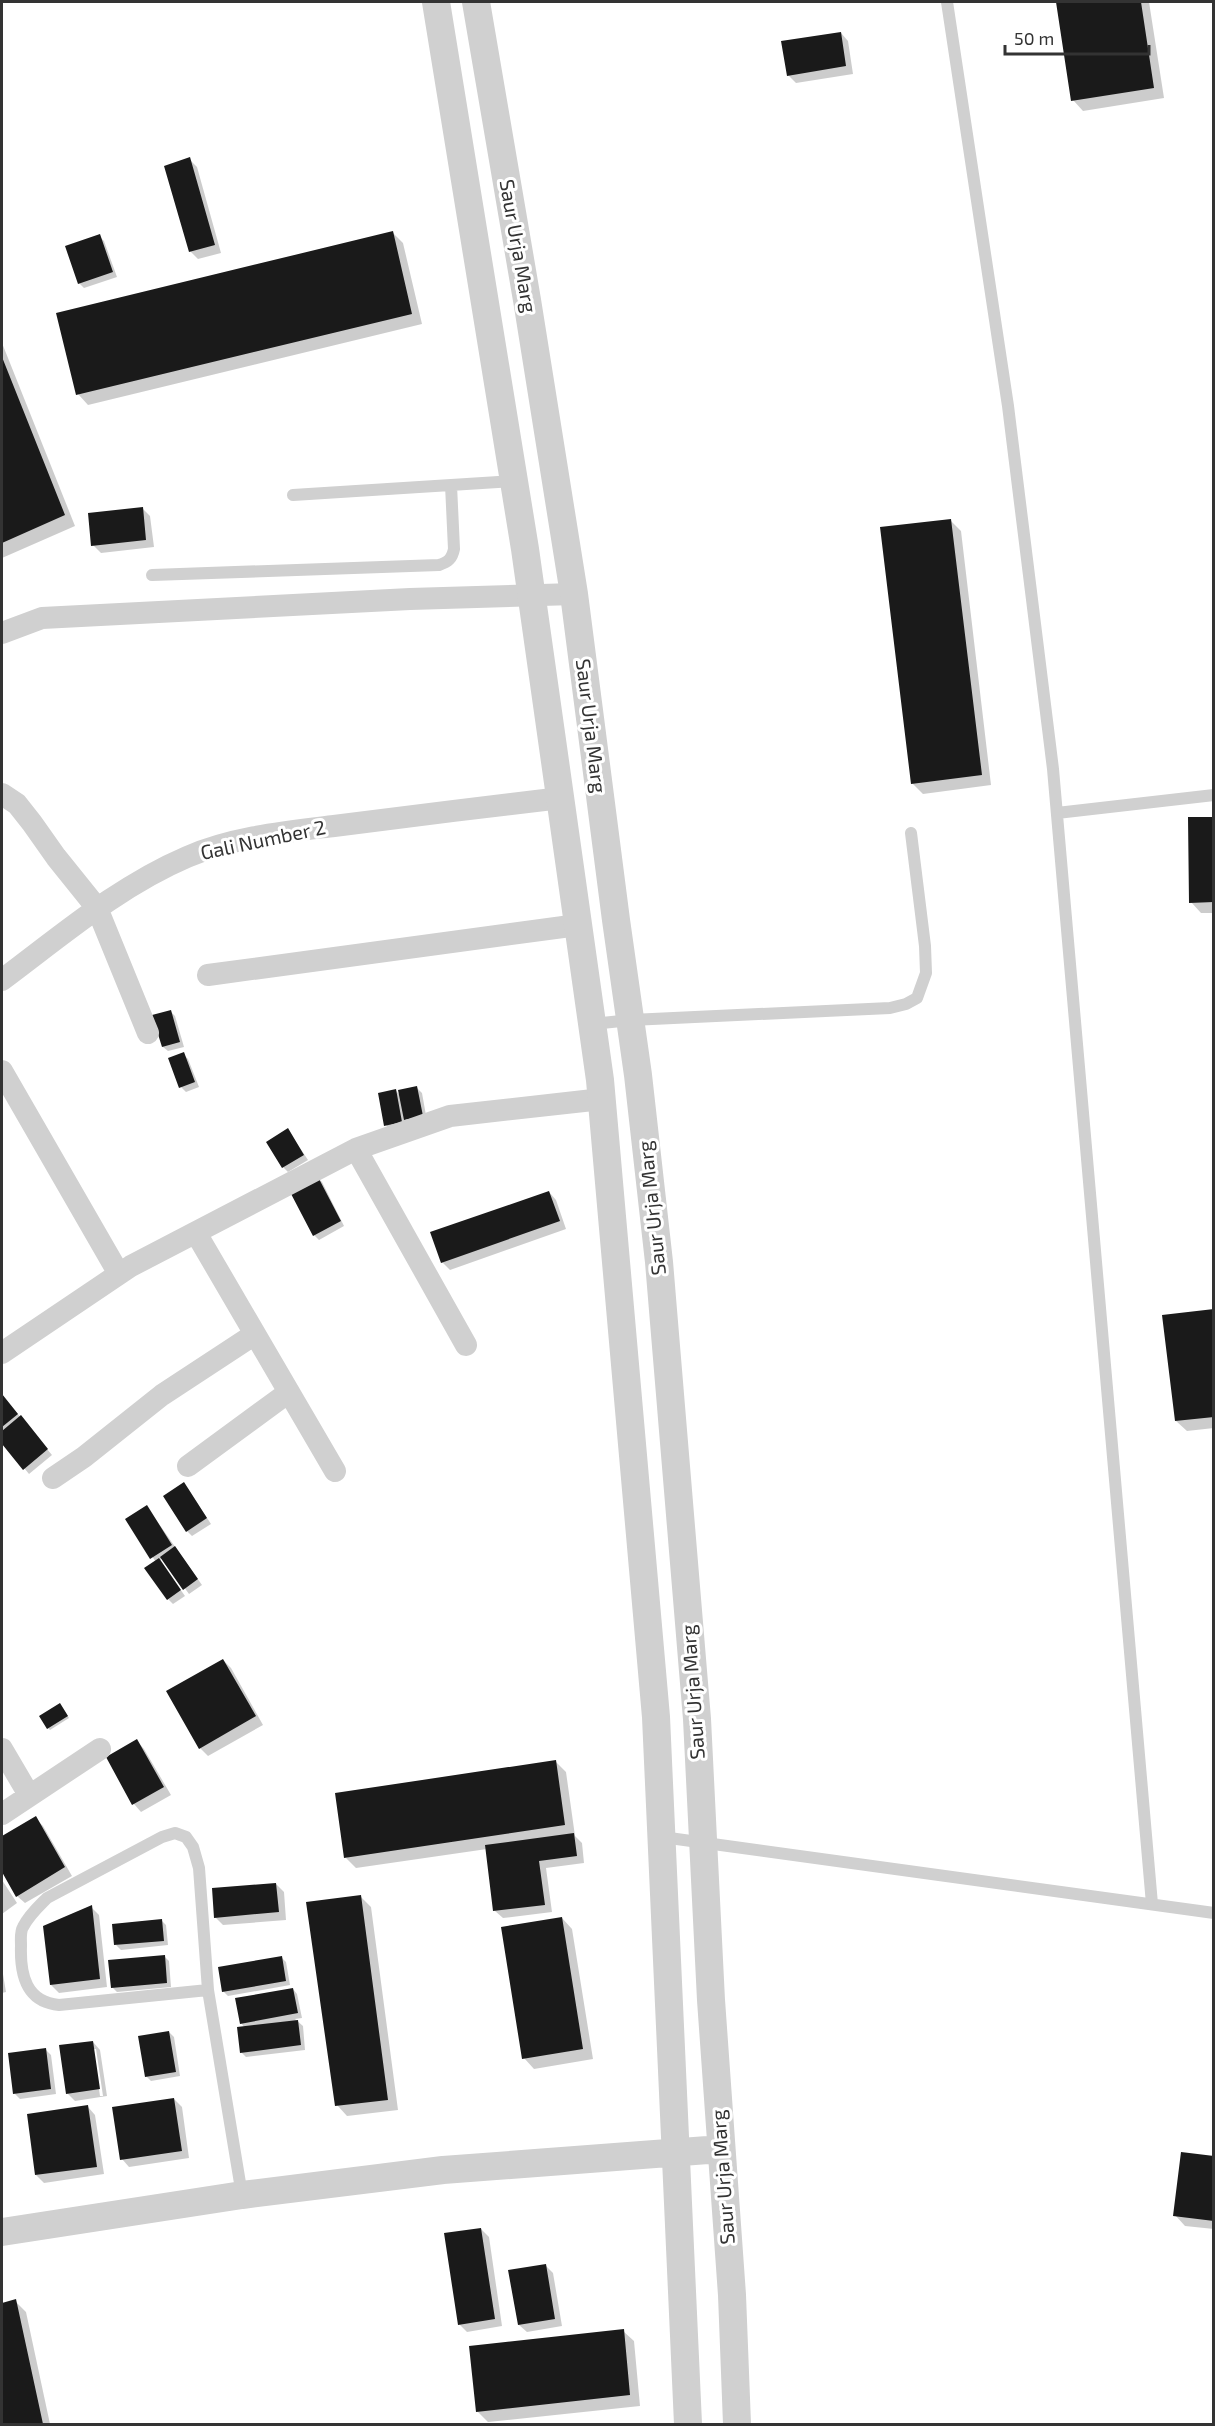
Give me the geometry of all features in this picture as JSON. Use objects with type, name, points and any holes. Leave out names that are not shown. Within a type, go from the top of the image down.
[{"type":"street","name":"Saur Urja Marg","points":[[436,2],[514,481],[561,798],[602,1099],[656,1717],[688,2424]]},
{"type":"street","name":"Saur Urja Marg","points":[[476,2],[531,322],[574,594],[631,1020],[659,1262],[697,1719],[702,1842],[732,2295],[737,2424]]},
{"type":"street","points":[[2,633],[42,618],[574,594]]},
{"type":"street","points":[[2,794],[16,804],[32,823],[97,908],[148,1033]]},
{"type":"street","name":"Gali Number 2","points":[[2,980],[97,908],[160,870],[214,846],[280,833],[561,798]]},
{"type":"street","points":[[208,975],[578,925]]},
{"type":"street","points":[[2,1071],[119,1274]]},
{"type":"street","points":[[2,1353],[119,1274],[356,1149],[450,1116],[602,1099]]},
{"type":"street","points":[[356,1149],[466,1345]]},
{"type":"street","points":[[196,1233],[335,1471]]},
{"type":"street","points":[[52,1478],[84,1457],[162,1395],[255,1334]]},
{"type":"street","points":[[624,1346],[665,1339]]},
{"type":"street","points":[[188,1466],[289,1392]]},
{"type":"street","points":[[2,1749],[29,1795]]},
{"type":"street","points":[[2,1814],[100,1749]]},
{"type":"street","points":[[2,2232],[242,2195],[443,2170],[721,2149]]},
{"type":"lane","points":[[947,2],[1008,406],[1057,813],[1152,1904]]},
{"type":"lane","points":[[293,495],[514,481]]},
{"type":"lane","points":[[152,575],[439,565],[448,562],[453,556],[451,485]]},
{"type":"lane","points":[[1057,813],[1214,795]]},
{"type":"lane","points":[[592,1024],[631,1020],[890,1008],[906,1004],[917,998],[926,973],[911,833]]},
{"type":"lane","points":[[208,1990],[59,2005],[46,2003],[35,1997],[27,1986],[21,1959],[21,1929],[47,1898],[162,1837],[175,1833],[186,1837],[193,1847],[199,1868],[208,1990],[242,2195]]},
{"type":"lane","points":[[662,1837],[1214,1913]]},
{"type":"building","points":[[1056,2],[1141,2],[1154,88],[1071,101]]},
{"type":"building","points":[[841,32],[846,66],[787,76],[781,41]]},
{"type":"building","points":[[190,157],[215,245],[189,252],[164,166]]},
{"type":"building","points":[[393,231],[412,314],[76,395],[56,313]]},
{"type":"building","points":[[100,234],[113,272],[78,284],[65,246]]},
{"type":"building","points":[[2,357],[65,515],[2,543]]},
{"type":"building","points":[[143,507],[146,540],[91,546],[88,513]]},
{"type":"building","points":[[951,519],[982,775],[911,784],[880,527]]},
{"type":"building","points":[[1188,817],[1214,817],[1214,902],[1189,903]]},
{"type":"building","points":[[171,1010],[180,1042],[162,1047],[152,1015]]},
{"type":"building","points":[[184,1052],[195,1082],[179,1088],[168,1058]]},
{"type":"building","points":[[417,1086],[423,1116],[404,1120],[398,1090]]},
{"type":"building","points":[[396,1089],[402,1122],[384,1126],[378,1093]]},
{"type":"building","points":[[288,1128],[304,1155],[282,1168],[266,1142]]},
{"type":"building","points":[[317,1175],[341,1221],[313,1236],[289,1190]]},
{"type":"building","points":[[549,1191],[560,1221],[441,1263],[430,1232]]},
{"type":"building","points":[[1214,1309],[1214,1417],[1175,1421],[1162,1315]]},
{"type":"building","points":[[2,1394],[18,1414],[2,1427]]},
{"type":"building","points":[[21,1415],[48,1449],[23,1470],[2,1444],[2,1431]]},
{"type":"building","points":[[184,1482],[207,1518],[186,1532],[163,1496]]},
{"type":"building","points":[[147,1505],[172,1545],[150,1559],[125,1519]]},
{"type":"building","points":[[175,1546],[198,1579],[183,1590],[160,1557]]},
{"type":"building","points":[[159,1558],[181,1590],[167,1600],[144,1568]]},
{"type":"building","points":[[223,1659],[256,1716],[199,1749],[166,1691]]},
{"type":"building","points":[[60,1703],[68,1716],[47,1729],[39,1716]]},
{"type":"building","points":[[137,1739],[164,1787],[132,1805],[106,1757]]},
{"type":"building","points":[[556,1760],[565,1825],[344,1858],[335,1793]]},
{"type":"building","points":[[36,1816],[65,1867],[16,1897],[2,1872],[2,1836]]},
{"type":"building","points":[[574,1833],[577,1856],[539,1861],[545,1905],[493,1911],[485,1845]]},
{"type":"building","points":[[276,1883],[279,1912],[214,1918],[212,1888]]},
{"type":"building","points":[[361,1895],[388,2100],[335,2106],[306,1902]]},
{"type":"building","points":[[92,1905],[100,1979],[50,1985],[43,1926]]},
{"type":"building","points":[[562,1917],[583,2049],[522,2059],[501,1927]]},
{"type":"building","points":[[162,1919],[164,1941],[114,1945],[112,1924]]},
{"type":"building","points":[[165,1955],[167,1983],[111,1988],[108,1960]]},
{"type":"building","points":[[282,1956],[286,1981],[222,1992],[218,1967]]},
{"type":"building","points":[[293,1988],[298,2013],[240,2024],[235,1998]]},
{"type":"building","points":[[298,2020],[301,2045],[240,2053],[237,2027]]},
{"type":"building","points":[[169,2031],[176,2072],[145,2077],[138,2036]]},
{"type":"building","points":[[93,2041],[100,2089],[66,2094],[59,2045]]},
{"type":"building","points":[[46,2048],[51,2089],[13,2094],[8,2053]]},
{"type":"building","points":[[174,2098],[182,2151],[120,2160],[112,2107]]},
{"type":"building","points":[[88,2105],[97,2167],[35,2175],[27,2114]]},
{"type":"building","points":[[1181,2152],[1214,2156],[1214,2221],[1173,2216]]},
{"type":"building","points":[[481,2228],[495,2319],[458,2325],[444,2233]]},
{"type":"building","points":[[546,2264],[555,2319],[518,2325],[508,2270]]},
{"type":"building","points":[[16,2299],[43,2424],[2,2424],[2,2303]]},
{"type":"building","points":[[624,2329],[630,2395],[476,2412],[469,2346]]}]
